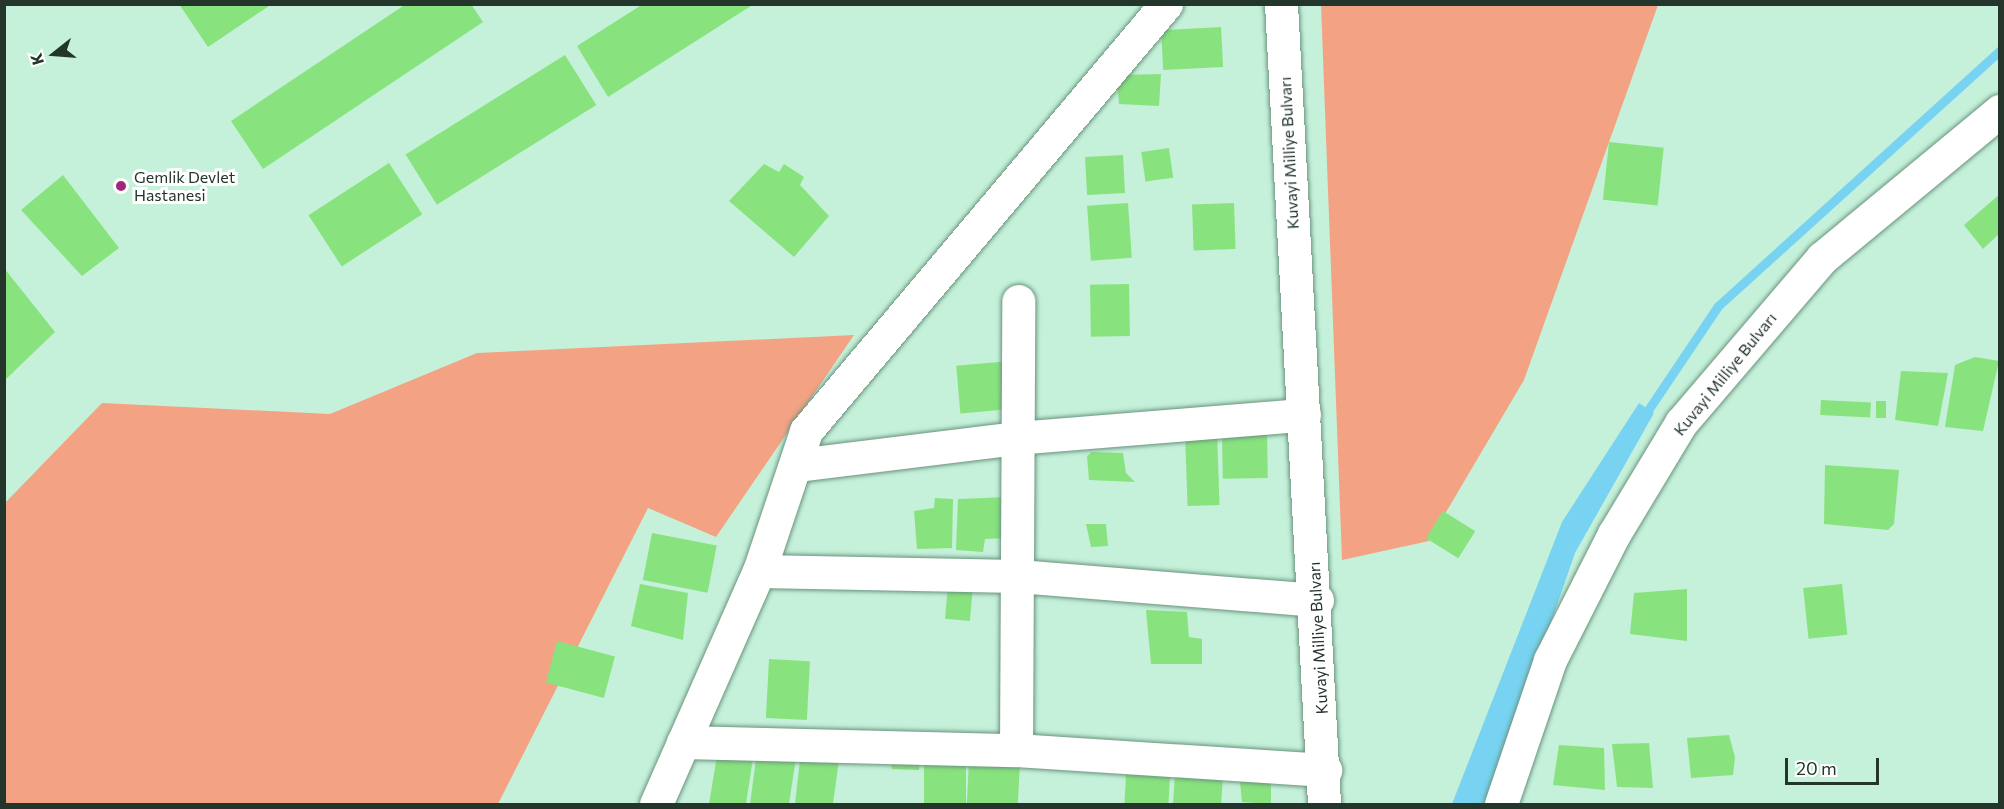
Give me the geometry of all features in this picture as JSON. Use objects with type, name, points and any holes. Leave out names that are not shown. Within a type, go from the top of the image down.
[{"type":"street","points":[[656,804],[759,571],[806,431],[1166,4]]},
{"type":"street","name":"Kuvayi Milliye Bulvarı","points":[[1281,4],[1304,415],[1317,600],[1325,770],[1324,804]]},
{"type":"street","name":"Kuvayi Milliye Bulvarı","points":[[1501,804],[1550,660],[1614,534],[1681,423],[1822,258],[2000,111]]},
{"type":"street","points":[[1016,750],[1018,576],[1015,438],[1018,301]]},
{"type":"street","points":[[796,465],[1015,438],[1304,415]]},
{"type":"street","points":[[759,571],[1018,576],[1317,600]]},
{"type":"street","points":[[683,742],[1016,750],[1325,770]]},
{"type":"shaded area","points":[[1321,5],[1658,5],[1524,380],[1429,541],[1342,560]]},
{"type":"shaded area","points":[[854,335],[716,537],[648,508],[498,804],[5,804],[4,504],[102,403],[330,414],[477,353]]},
{"type":"water","points":[[1639,403],[1654,413],[1575,553],[1488,804],[1452,804],[1562,522]]},
{"type":"building","points":[[179,4],[272,4],[208,47]]},
{"type":"building","points":[[406,4],[471,4],[483,22],[263,169],[231,121]]},
{"type":"building","points":[[643,4],[754,4],[608,97],[577,46]]},
{"type":"building","points":[[1221,27],[1223,67],[1163,70],[1161,30]]},
{"type":"building","points":[[565,55],[596,105],[437,205],[406,155]]},
{"type":"building","points":[[1161,74],[1159,106],[1119,104],[1117,82],[1122,75]]},
{"type":"building","points":[[1609,142],[1664,148],[1658,205],[1603,200]]},
{"type":"building","points":[[1169,148],[1173,178],[1145,182],[1141,152]]},
{"type":"building","points":[[1123,155],[1125,193],[1087,195],[1085,157]]},
{"type":"building","points":[[389,163],[422,214],[342,266],[308,215]]},
{"type":"building","points":[[764,164],[779,172],[784,164],[804,177],[800,185],[829,216],[794,257],[729,201]]},
{"type":"building","points":[[63,175],[119,248],[82,276],[21,210]]},
{"type":"building","points":[[2000,194],[2000,233],[1983,249],[1964,225]]},
{"type":"building","points":[[1128,203],[1132,258],[1091,261],[1087,206]]},
{"type":"building","points":[[1234,203],[1236,249],[1194,250],[1192,204]]},
{"type":"building","points":[[4,268],[55,332],[4,381]]},
{"type":"building","points":[[1129,284],[1130,336],[1091,337],[1090,285]]},
{"type":"building","points":[[1975,357],[1999,361],[1983,431],[1945,427],[1955,365]]},
{"type":"building","points":[[1010,361],[1014,409],[960,414],[956,366]]},
{"type":"building","points":[[1901,371],[1948,373],[1938,426],[1895,420]]},
{"type":"building","points":[[1821,400],[1871,403],[1870,418],[1820,415]]},
{"type":"building","points":[[1876,401],[1886,401],[1886,418],[1876,418]]},
{"type":"building","points":[[1217,432],[1220,505],[1188,506],[1185,433]]},
{"type":"building","points":[[1267,432],[1268,478],[1223,479],[1222,433]]},
{"type":"building","points":[[1092,452],[1123,453],[1126,473],[1135,482],[1089,480],[1087,456]]},
{"type":"building","points":[[1825,465],[1899,470],[1894,524],[1888,530],[1824,524]]},
{"type":"building","points":[[1009,497],[1009,538],[985,539],[983,552],[956,550],[958,499]]},
{"type":"building","points":[[935,498],[953,499],[952,548],[917,549],[914,511],[934,508]]},
{"type":"building","points":[[1443,511],[1475,531],[1458,558],[1426,538]]},
{"type":"building","points":[[1086,524],[1106,524],[1108,546],[1091,547]]},
{"type":"building","points":[[652,533],[717,546],[708,593],[643,580]]},
{"type":"building","points":[[640,584],[688,593],[683,640],[631,626]]},
{"type":"building","points":[[1842,584],[1847,635],[1809,639],[1803,588]]},
{"type":"building","points":[[948,585],[973,587],[970,621],[945,619]]},
{"type":"building","points":[[1687,589],[1687,641],[1630,634],[1634,593]]},
{"type":"building","points":[[1146,610],[1187,612],[1189,637],[1202,639],[1202,664],[1151,664]]},
{"type":"building","points":[[557,641],[615,657],[604,698],[546,683]]},
{"type":"building","points":[[769,659],[810,661],[807,720],[766,718]]},
{"type":"building","points":[[1729,735],[1735,757],[1733,775],[1691,778],[1687,738]]},
{"type":"building","points":[[1649,743],[1653,788],[1617,787],[1612,744]]},
{"type":"building","points":[[1559,745],[1604,748],[1605,790],[1553,785]]},
{"type":"building","points":[[717,756],[753,758],[746,804],[709,804]]},
{"type":"building","points":[[796,758],[789,804],[750,804],[756,759]]},
{"type":"building","points":[[890,759],[920,761],[919,770],[892,769]]},
{"type":"building","points":[[800,760],[839,760],[833,804],[795,804]]},
{"type":"building","points":[[924,760],[966,760],[966,804],[924,804]]},
{"type":"building","points":[[969,761],[1020,764],[1018,804],[967,804]]},
{"type":"building","points":[[1126,774],[1170,776],[1168,804],[1124,804]]},
{"type":"building","points":[[1175,775],[1223,778],[1221,804],[1173,804]]},
{"type":"building","points":[[1240,782],[1271,782],[1271,804],[1242,802]]},
{"type":"waterway","points":[[1642,419],[1718,306],[2000,50]]},
{"type":"place","name":"Gemlik Devlet Hastanesi","points":[[121,186]]}]
